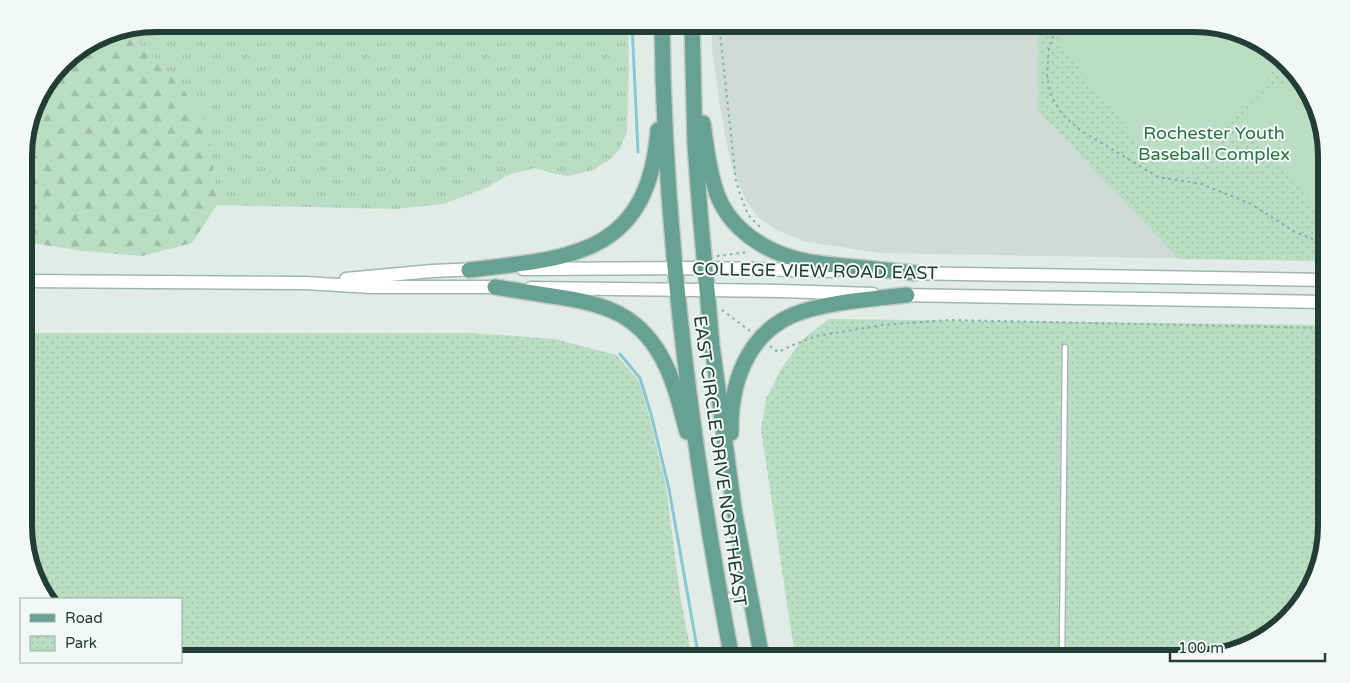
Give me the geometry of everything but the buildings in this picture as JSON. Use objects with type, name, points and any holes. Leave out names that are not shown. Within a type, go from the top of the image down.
[{"type":"main road","points":[[469,270],[561,257],[580,251],[602,241],[619,229],[630,218],[642,197],[654,160],[660,110],[662,32]]},
{"type":"main road","points":[[692,32],[692,52],[712,175],[717,194],[737,225],[758,243],[778,253],[800,260],[915,273]]},
{"type":"main road","name":"EAST CIRCLE DRIVE NORTHEAST","points":[[662,47],[669,192],[677,289],[700,479],[730,650]]},
{"type":"main road","name":"EAST CIRCLE DRIVE NORTHEAST","points":[[692,52],[696,145],[713,354],[734,509],[760,650]]},
{"type":"main road","name":"COLLEGE VIEW ROAD EAST","points":[[306,283],[432,271],[582,268],[705,268],[1318,280]]},
{"type":"main road","name":"COLLEGE VIEW ROAD EAST","points":[[33,281],[306,283],[371,287],[780,290],[907,295],[1318,302]]},
{"type":"main road","points":[[495,288],[595,303],[618,313],[642,331],[654,345],[667,368],[700,479]]},
{"type":"main road","points":[[734,509],[732,404],[739,374],[754,346],[776,325],[805,311],[837,304],[907,295]]},
{"type":"lane","points":[[1062,650],[1065,348]]},
{"type":"lane","points":[[720,598],[749,592]]},
{"type":"path","points":[[1055,32],[1049,47],[1047,76],[1051,96],[1062,114],[1080,130],[1158,177],[1202,184],[1243,200],[1295,232],[1318,241]]},
{"type":"shaded area","points":[[711,32],[1194,32],[1234,39],[1263,53],[1275,63],[1297,87],[1305,101],[1313,124],[1318,156],[1318,261],[879,253],[803,241],[775,229],[758,217],[746,201],[731,165],[712,49]]},
{"type":"green space","points":[[156,32],[628,32],[627,132],[620,148],[612,158],[593,170],[568,176],[535,168],[508,175],[486,188],[443,204],[395,209],[217,205],[209,129],[182,87],[146,49],[126,36]]},
{"type":"green space","name":"Rochester Youth Baseball Complex","points":[[1038,32],[1194,32],[1226,37],[1249,45],[1275,63],[1297,87],[1305,101],[1313,124],[1318,156],[1318,261],[1179,259],[1038,111]]},
{"type":"green space","points":[[1071,32],[1194,32],[1226,37],[1249,45],[1263,53],[1278,66],[1187,171],[1161,170],[1059,43]]},
{"type":"green space","points":[[126,36],[146,49],[182,87],[209,129],[217,205],[192,243],[142,256],[84,251],[33,243],[33,148],[37,124],[53,87],[69,69],[94,49]]},
{"type":"green space","points":[[1290,79],[1297,87],[1305,101],[1313,124],[1318,156],[1318,209],[1239,125],[1258,104]]},
{"type":"green space","points":[[829,319],[1318,325],[1318,527],[1313,559],[1305,582],[1287,608],[1263,630],[1234,644],[1218,648],[1202,650],[795,650],[761,429],[766,399],[781,369],[802,340]]},
{"type":"green space","points":[[33,333],[472,333],[555,339],[616,355],[639,381],[648,412],[666,486],[680,594],[690,650],[182,650],[182,598],[55,598],[49,589],[37,559],[32,527]]},
{"type":"waterway","points":[[632,32],[638,152]]},
{"type":"waterway","points":[[620,354],[640,378],[651,414],[669,489],[697,650]]}]
